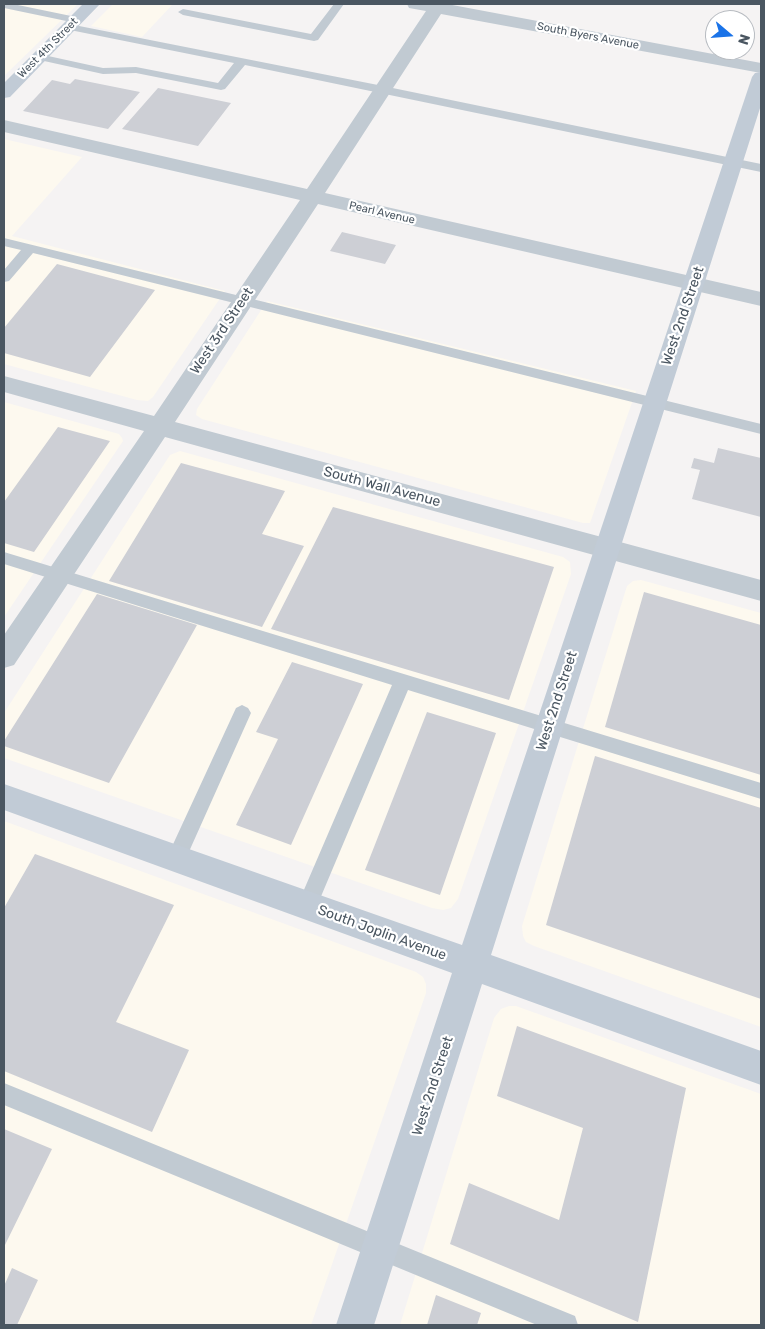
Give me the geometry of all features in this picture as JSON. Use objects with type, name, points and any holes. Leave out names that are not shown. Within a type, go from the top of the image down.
[{"type":"street","name":"West 4th Street","points":[[4,93],[92,4]]},
{"type":"street","name":"South Byers Avenue","points":[[416,4],[437,6],[761,68]]},
{"type":"street","name":"West 3rd Street","points":[[4,657],[243,302],[437,6]]},
{"type":"street","name":"West 2nd Street","points":[[355,1325],[606,548],[761,77]]},
{"type":"street","name":"Pearl Avenue","points":[[4,126],[761,299]]},
{"type":"street","name":"South Wall Avenue","points":[[4,384],[761,591]]},
{"type":"street","name":"South Joplin Avenue","points":[[4,797],[761,1068]]},
{"type":"lane","points":[[183,12],[314,38],[339,4]]},
{"type":"lane","points":[[4,5],[72,23],[242,61],[761,168]]},
{"type":"lane","points":[[39,57],[103,71],[136,70],[221,87],[242,61]]},
{"type":"lane","points":[[4,242],[761,429]]},
{"type":"lane","points":[[4,278],[30,249]]},
{"type":"lane","points":[[4,558],[761,791]]},
{"type":"lane","points":[[307,906],[403,681]]},
{"type":"lane","points":[[176,859],[242,713]]},
{"type":"lane","points":[[4,1094],[566,1325]]},
{"type":"shaded area","points":[[4,4],[78,4],[4,76]]},
{"type":"shaded area","points":[[113,4],[173,4],[142,37],[91,26]]},
{"type":"shaded area","points":[[4,139],[82,157],[12,236],[225,291],[153,397],[148,401],[137,400],[4,364]]},
{"type":"shaded area","points":[[267,301],[636,391],[590,523],[583,523],[202,419],[196,415],[197,409]]},
{"type":"shaded area","points":[[4,402],[119,434],[123,441],[4,617]]},
{"type":"shaded area","points":[[180,451],[563,557],[570,562],[571,574],[458,899],[451,908],[443,910],[432,908],[4,758],[4,713],[170,455]]},
{"type":"shaded area","points":[[641,580],[761,613],[761,1027],[534,946],[526,942],[523,936],[522,926],[627,586],[633,581]]},
{"type":"shaded area","points":[[4,821],[416,972],[423,977],[426,984],[426,993],[311,1325],[4,1325]]},
{"type":"shaded area","points":[[516,1006],[761,1094],[761,1325],[400,1325],[494,1018],[501,1009]]},
{"type":"building","points":[[75,79],[140,92],[108,129],[23,111],[52,80],[70,84]]},
{"type":"building","points":[[158,88],[231,103],[198,146],[122,129]]},
{"type":"building","points":[[342,232],[396,245],[385,264],[330,251]]},
{"type":"building","points":[[57,264],[155,290],[90,377],[4,353],[4,328]]},
{"type":"building","points":[[58,427],[110,441],[34,552],[4,543],[4,502]]},
{"type":"building","points":[[718,448],[761,458],[761,517],[692,499],[700,470],[691,468],[694,458],[714,463]]},
{"type":"building","points":[[181,463],[285,491],[262,534],[304,546],[262,627],[109,581]]},
{"type":"building","points":[[333,507],[554,567],[509,700],[271,629]]},
{"type":"building","points":[[644,592],[761,625],[761,775],[605,727]]},
{"type":"building","points":[[97,594],[197,625],[109,783],[4,746],[4,741]]},
{"type":"building","points":[[292,662],[363,684],[291,845],[236,825],[278,739],[256,732]]},
{"type":"building","points":[[427,712],[496,733],[440,895],[365,870]]},
{"type":"building","points":[[595,756],[761,808],[761,999],[546,925]]},
{"type":"building","points":[[35,854],[174,905],[116,1022],[189,1050],[152,1132],[4,1071],[4,908]]},
{"type":"building","points":[[517,1026],[686,1088],[638,1322],[450,1244],[469,1183],[559,1220],[583,1128],[497,1096]]},
{"type":"building","points":[[4,1129],[52,1149],[4,1247]]},
{"type":"building","points":[[12,1268],[38,1280],[17,1325],[4,1325],[4,1286]]},
{"type":"building","points":[[436,1295],[481,1313],[477,1325],[427,1325]]}]
